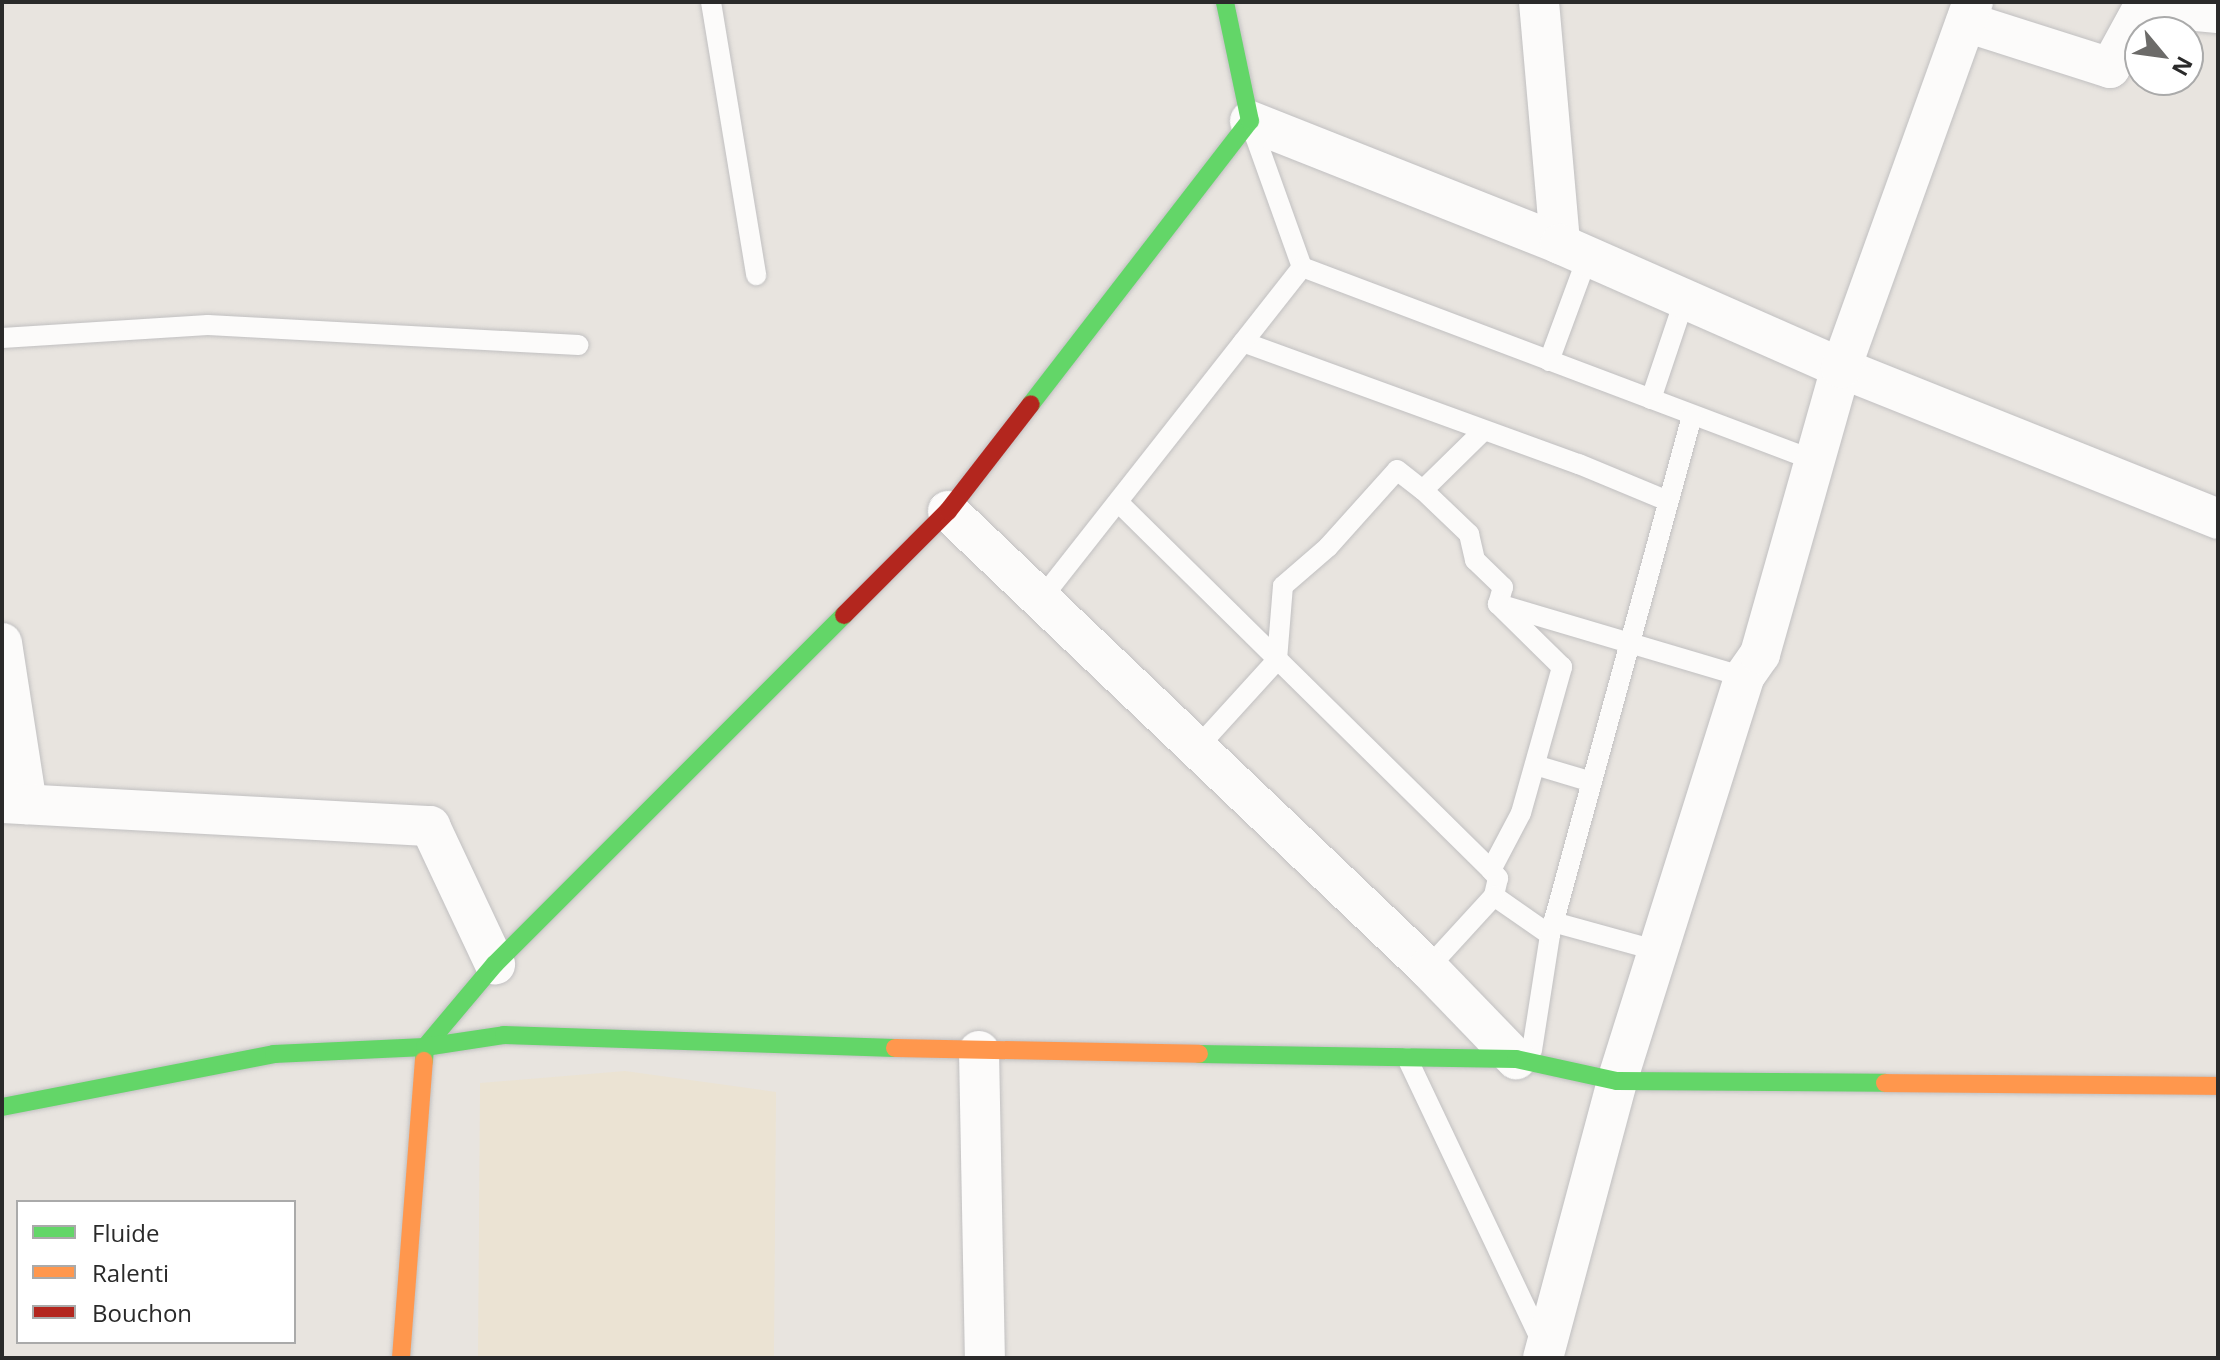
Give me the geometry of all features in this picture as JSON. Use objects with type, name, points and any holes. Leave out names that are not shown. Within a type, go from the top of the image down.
[{"type":"street","points":[[401,1358],[425,1047],[495,964],[948,511],[1250,121],[1225,2]]},
{"type":"street","points":[[1539,2],[1573,251]]},
{"type":"street","points":[[1544,1353],[1617,1081],[1744,677],[1760,654],[1841,368],[1970,12],[2110,68],[2144,6],[2218,13]]},
{"type":"street","points":[[1250,121],[1573,251],[1841,368],[2218,519]]},
{"type":"street","points":[[948,511],[1428,968],[1516,1059]]},
{"type":"street","points":[[2,643],[14,804],[430,826],[495,964]]},
{"type":"street","points":[[2,1107],[274,1054],[425,1047],[504,1035],[979,1051],[1516,1059],[1617,1081],[2218,1086]]},
{"type":"street","points":[[979,1051],[985,1358]]},
{"type":"lane","points":[[711,2],[756,275]]},
{"type":"lane","points":[[1250,121],[1302,267],[1813,460]]},
{"type":"lane","points":[[1549,361],[1573,251]]},
{"type":"lane","points":[[1041,599],[1302,267]]},
{"type":"lane","points":[[1651,399],[1684,301]]},
{"type":"lane","points":[[2,338],[208,325],[578,345]]},
{"type":"lane","points":[[1243,342],[1482,432],[1579,464],[1668,501]]},
{"type":"lane","points":[[1516,1059],[1532,1050],[1552,928],[1692,416]]},
{"type":"lane","points":[[1423,490],[1482,432]]},
{"type":"lane","points":[[1197,748],[1277,660],[1283,586],[1328,547],[1397,470],[1469,534],[1475,560],[1503,587],[1498,604]]},
{"type":"lane","points":[[1118,502],[1498,878],[1494,896],[1428,968]]},
{"type":"lane","points":[[1498,604],[1630,640],[1744,677]]},
{"type":"lane","points":[[1491,870],[1521,813],[1562,667],[1498,604]]},
{"type":"lane","points":[[1535,765],[1592,782]]},
{"type":"lane","points":[[1494,896],[1552,928],[1658,951]]},
{"type":"lane","points":[[1407,1058],[1544,1353]]},
{"type":"shaded area","points":[[625,1071],[776,1092],[774,1358],[478,1358],[480,1083]]},
{"type":"traffic: fast","points":[[1031,404],[1250,121],[1225,2]]},
{"type":"traffic: fast","points":[[424,1061],[425,1047],[495,964],[844,615]]},
{"type":"traffic: fast","points":[[2,1107],[274,1054],[425,1047],[504,1035],[895,1048]]},
{"type":"traffic: fast","points":[[1199,1054],[1516,1059],[1617,1081],[1885,1083]]},
{"type":"traffic: slow","points":[[895,1048],[1199,1054]]},
{"type":"traffic: slow","points":[[401,1358],[424,1061]]},
{"type":"traffic: slow","points":[[1885,1083],[2218,1086]]},
{"type":"traffic: jam","points":[[844,615],[948,511],[1031,404]]}]
